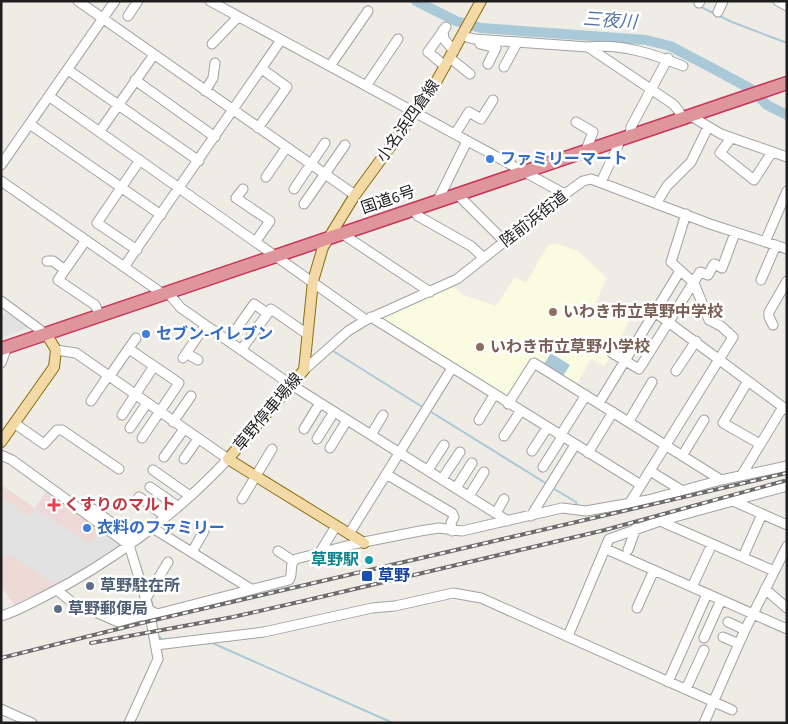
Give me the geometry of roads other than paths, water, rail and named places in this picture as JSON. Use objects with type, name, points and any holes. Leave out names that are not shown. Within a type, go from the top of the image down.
[{"type":"highway","name":"国道6号","points":[[4,348],[47,335],[341,232],[787,83]]},
{"type":"main road","name":"小名浜四倉線","points":[[329,237],[355,195],[416,113],[450,58],[466,37],[473,16],[481,1]]},
{"type":"main road","name":"草野停車場線","points":[[329,237],[313,281],[304,370],[290,384],[228,459],[364,543]]},
{"type":"main road","points":[[1,442],[54,367],[56,350],[47,335]]},
{"type":"street","points":[[78,1],[152,56],[355,195]]},
{"type":"street","points":[[1,165],[31,125],[115,1]]},
{"type":"street","points":[[128,16],[138,1]]},
{"type":"street","points":[[210,1],[566,194]]},
{"type":"street","points":[[718,12],[723,1]]},
{"type":"street","points":[[778,1],[787,6]]},
{"type":"street","points":[[330,66],[368,11]]},
{"type":"street","points":[[212,44],[238,16]]},
{"type":"street","points":[[450,58],[444,39],[444,29],[428,52],[450,58],[470,74]]},
{"type":"street","points":[[466,37],[517,43],[636,50],[668,59],[683,66]]},
{"type":"street","points":[[466,37],[477,44],[496,48],[488,64]]},
{"type":"street","points":[[366,86],[398,39]]},
{"type":"street","points":[[124,267],[180,189],[281,40]]},
{"type":"street","points":[[504,66],[517,43]]},
{"type":"street","points":[[588,47],[672,104],[685,117],[731,138],[787,157]]},
{"type":"street","points":[[100,131],[152,56]]},
{"type":"street","points":[[601,182],[618,146],[631,127],[668,59]]},
{"type":"street","points":[[205,92],[214,78],[216,63]]},
{"type":"street","points":[[258,128],[287,87],[262,69]]},
{"type":"street","points":[[68,70],[199,161]]},
{"type":"street","points":[[135,80],[215,137]]},
{"type":"street","points":[[50,97],[368,319],[452,368],[494,396],[641,485]]},
{"type":"street","points":[[455,134],[469,112],[481,119],[493,100]]},
{"type":"street","points":[[576,122],[593,132],[586,150]]},
{"type":"street","points":[[31,125],[161,215]]},
{"type":"street","points":[[656,204],[667,186],[691,162],[708,127]]},
{"type":"street","points":[[731,138],[720,153],[754,180],[772,152]]},
{"type":"street","points":[[438,200],[467,141]]},
{"type":"street","points":[[294,189],[324,143]]},
{"type":"street","points":[[304,204],[345,145]]},
{"type":"street","points":[[266,177],[286,148]]},
{"type":"street","points":[[137,250],[97,223],[140,160]]},
{"type":"street","name":"陸前浜街道","points":[[304,370],[348,331],[368,319],[457,279],[566,194],[584,181],[591,179],[735,233],[787,249]]},
{"type":"street","points":[[1,181],[124,267],[166,293],[213,337]]},
{"type":"street","points":[[243,189],[236,198],[270,222],[256,241]]},
{"type":"street","points":[[765,242],[787,191]]},
{"type":"street","points":[[457,194],[505,242]]},
{"type":"street","points":[[412,209],[418,216],[471,246],[484,258]]},
{"type":"street","points":[[632,501],[733,337],[721,326],[709,320],[694,283],[671,262],[686,214]]},
{"type":"street","points":[[341,232],[430,292]]},
{"type":"street","points":[[612,353],[639,369],[700,272],[708,275],[714,264],[722,268],[735,233]]},
{"type":"street","points":[[86,240],[58,280],[95,306],[100,316]]},
{"type":"street","points":[[761,280],[776,245]]},
{"type":"street","points":[[47,261],[53,261],[65,270]]},
{"type":"street","points":[[599,403],[680,271]]},
{"type":"street","points":[[773,324],[769,317],[769,312],[787,281]]},
{"type":"street","points":[[1,301],[47,335]]},
{"type":"street","points":[[228,340],[254,304],[268,313]]},
{"type":"street","points":[[242,350],[271,309],[307,334]]},
{"type":"street","points":[[654,311],[785,408],[741,476]]},
{"type":"street","points":[[178,313],[202,328],[228,340],[290,384],[508,521]]},
{"type":"street","points":[[198,360],[185,355],[202,328]]},
{"type":"street","points":[[91,401],[136,338]]},
{"type":"street","points":[[676,371],[696,341]]},
{"type":"street","points":[[1,363],[4,348]]},
{"type":"street","points":[[129,349],[179,383],[142,438]]},
{"type":"street","points":[[1,616],[57,590],[132,542],[190,496],[228,459],[76,353],[56,350]]},
{"type":"street","points":[[508,404],[534,363],[721,480]]},
{"type":"street","points":[[122,414],[154,366]]},
{"type":"street","points":[[349,534],[452,368]]},
{"type":"street","points":[[748,381],[723,423],[760,444]]},
{"type":"street","points":[[628,421],[652,382]]},
{"type":"street","points":[[543,467],[586,395]]},
{"type":"street","points":[[173,422],[191,396]]},
{"type":"street","points":[[479,420],[494,396]]},
{"type":"street","points":[[130,428],[147,403]]},
{"type":"street","points":[[304,429],[320,403]]},
{"type":"street","points":[[317,439],[334,412]]},
{"type":"street","points":[[504,436],[520,412]]},
{"type":"street","points":[[588,453],[613,412]]},
{"type":"street","points":[[371,435],[383,415]]},
{"type":"street","points":[[330,448],[347,420]]},
{"type":"street","points":[[682,456],[704,420]]},
{"type":"street","points":[[14,423],[44,444],[57,430],[62,430],[119,469]]},
{"type":"street","points":[[532,451],[547,428]]},
{"type":"street","points":[[164,457],[184,429]]},
{"type":"street","points":[[184,459],[198,439]]},
{"type":"street","points":[[428,470],[444,445]]},
{"type":"street","points":[[530,516],[575,445]]},
{"type":"street","points":[[242,499],[272,449]]},
{"type":"street","points":[[442,479],[460,452]]},
{"type":"street","points":[[1,455],[12,460],[132,542]]},
{"type":"street","points":[[456,488],[472,463]]},
{"type":"street","points":[[278,551],[293,561],[364,543],[440,528],[462,531],[569,507],[586,511],[632,501],[648,500],[721,480],[787,466]]},
{"type":"street","points":[[153,470],[190,496]]},
{"type":"street","points":[[650,471],[681,490]]},
{"type":"street","points":[[469,496],[484,472]]},
{"type":"street","points":[[386,474],[452,513],[454,516],[451,523],[452,531]]},
{"type":"street","points":[[568,636],[611,536],[787,486]]},
{"type":"street","points":[[150,487],[177,506]]},
{"type":"street","points":[[139,497],[165,516]]},
{"type":"street","points":[[496,513],[504,499]]},
{"type":"street","points":[[733,501],[787,525]]},
{"type":"street","points":[[93,509],[132,542],[147,596],[156,645],[158,659],[129,723]]},
{"type":"street","points":[[743,557],[762,514]]},
{"type":"street","points":[[660,521],[774,571]]},
{"type":"street","points":[[320,554],[336,526]]},
{"type":"street","points":[[151,527],[251,589]]},
{"type":"street","points":[[628,550],[636,528]]},
{"type":"street","points":[[192,552],[204,531]]},
{"type":"street","points":[[692,587],[712,544]]},
{"type":"street","points":[[704,723],[745,630],[787,546]]},
{"type":"street","points":[[606,549],[787,629]]},
{"type":"street","points":[[57,590],[79,608],[93,611],[118,622],[149,613],[157,614],[289,580],[292,576],[293,561]]},
{"type":"street","points":[[147,596],[168,562]]},
{"type":"street","points":[[637,608],[654,570]]},
{"type":"street","points":[[765,589],[787,608]]},
{"type":"street","points":[[156,645],[264,632],[372,608],[395,606],[462,592],[481,598],[568,636],[732,710]]},
{"type":"street","points":[[668,682],[707,594]]},
{"type":"street","points":[[704,638],[721,600]]},
{"type":"street","points":[[728,622],[745,630]]},
{"type":"street","points":[[723,637],[739,644]]},
{"type":"street","points":[[686,690],[704,650]]},
{"type":"street","points":[[1,709],[32,723]]},
{"type":"water","points":[[551,353],[570,365],[563,376],[544,364]]},
{"type":"waterway","name":"三夜川","points":[[416,1],[456,21],[481,28],[646,40],[670,46],[751,89],[767,105],[787,115]]},
{"type":"waterway","points":[[699,6],[732,22],[787,43]]},
{"type":"waterway","points":[[333,351],[424,408]]},
{"type":"waterway","points":[[428,410],[547,484]]},
{"type":"waterway","points":[[551,487],[576,502],[577,506]]},
{"type":"waterway","points":[[138,560],[147,586]]},
{"type":"waterway","points":[[151,599],[153,608]]},
{"type":"waterway","points":[[160,637],[162,640],[169,639]]},
{"type":"waterway","points":[[210,642],[393,723]]},
{"type":"railway","points":[[1,658],[150,621],[787,473]]},
{"type":"railway","points":[[91,643],[233,617],[312,599],[605,530],[784,481]]},
{"type":"place","name":"ファミリーマート","points":[[490,159]]},
{"type":"place","name":"いわき市立草野中学校","points":[[553,312]]},
{"type":"place","name":"セブン-イレブン","points":[[146,334]]},
{"type":"place","name":"いわき市立草野小学校","points":[[480,347]]},
{"type":"place","name":"くすりのマルト","points":[[54,505]]},
{"type":"place","name":"衣料のファミリー","points":[[87,528]]},
{"type":"place","name":"草野駅","points":[[369,560]]},
{"type":"place","name":"草野","points":[[367,576]]},
{"type":"place","name":"草野駐在所","points":[[90,586]]},
{"type":"place","name":"草野郵便局","points":[[58,609]]}]
